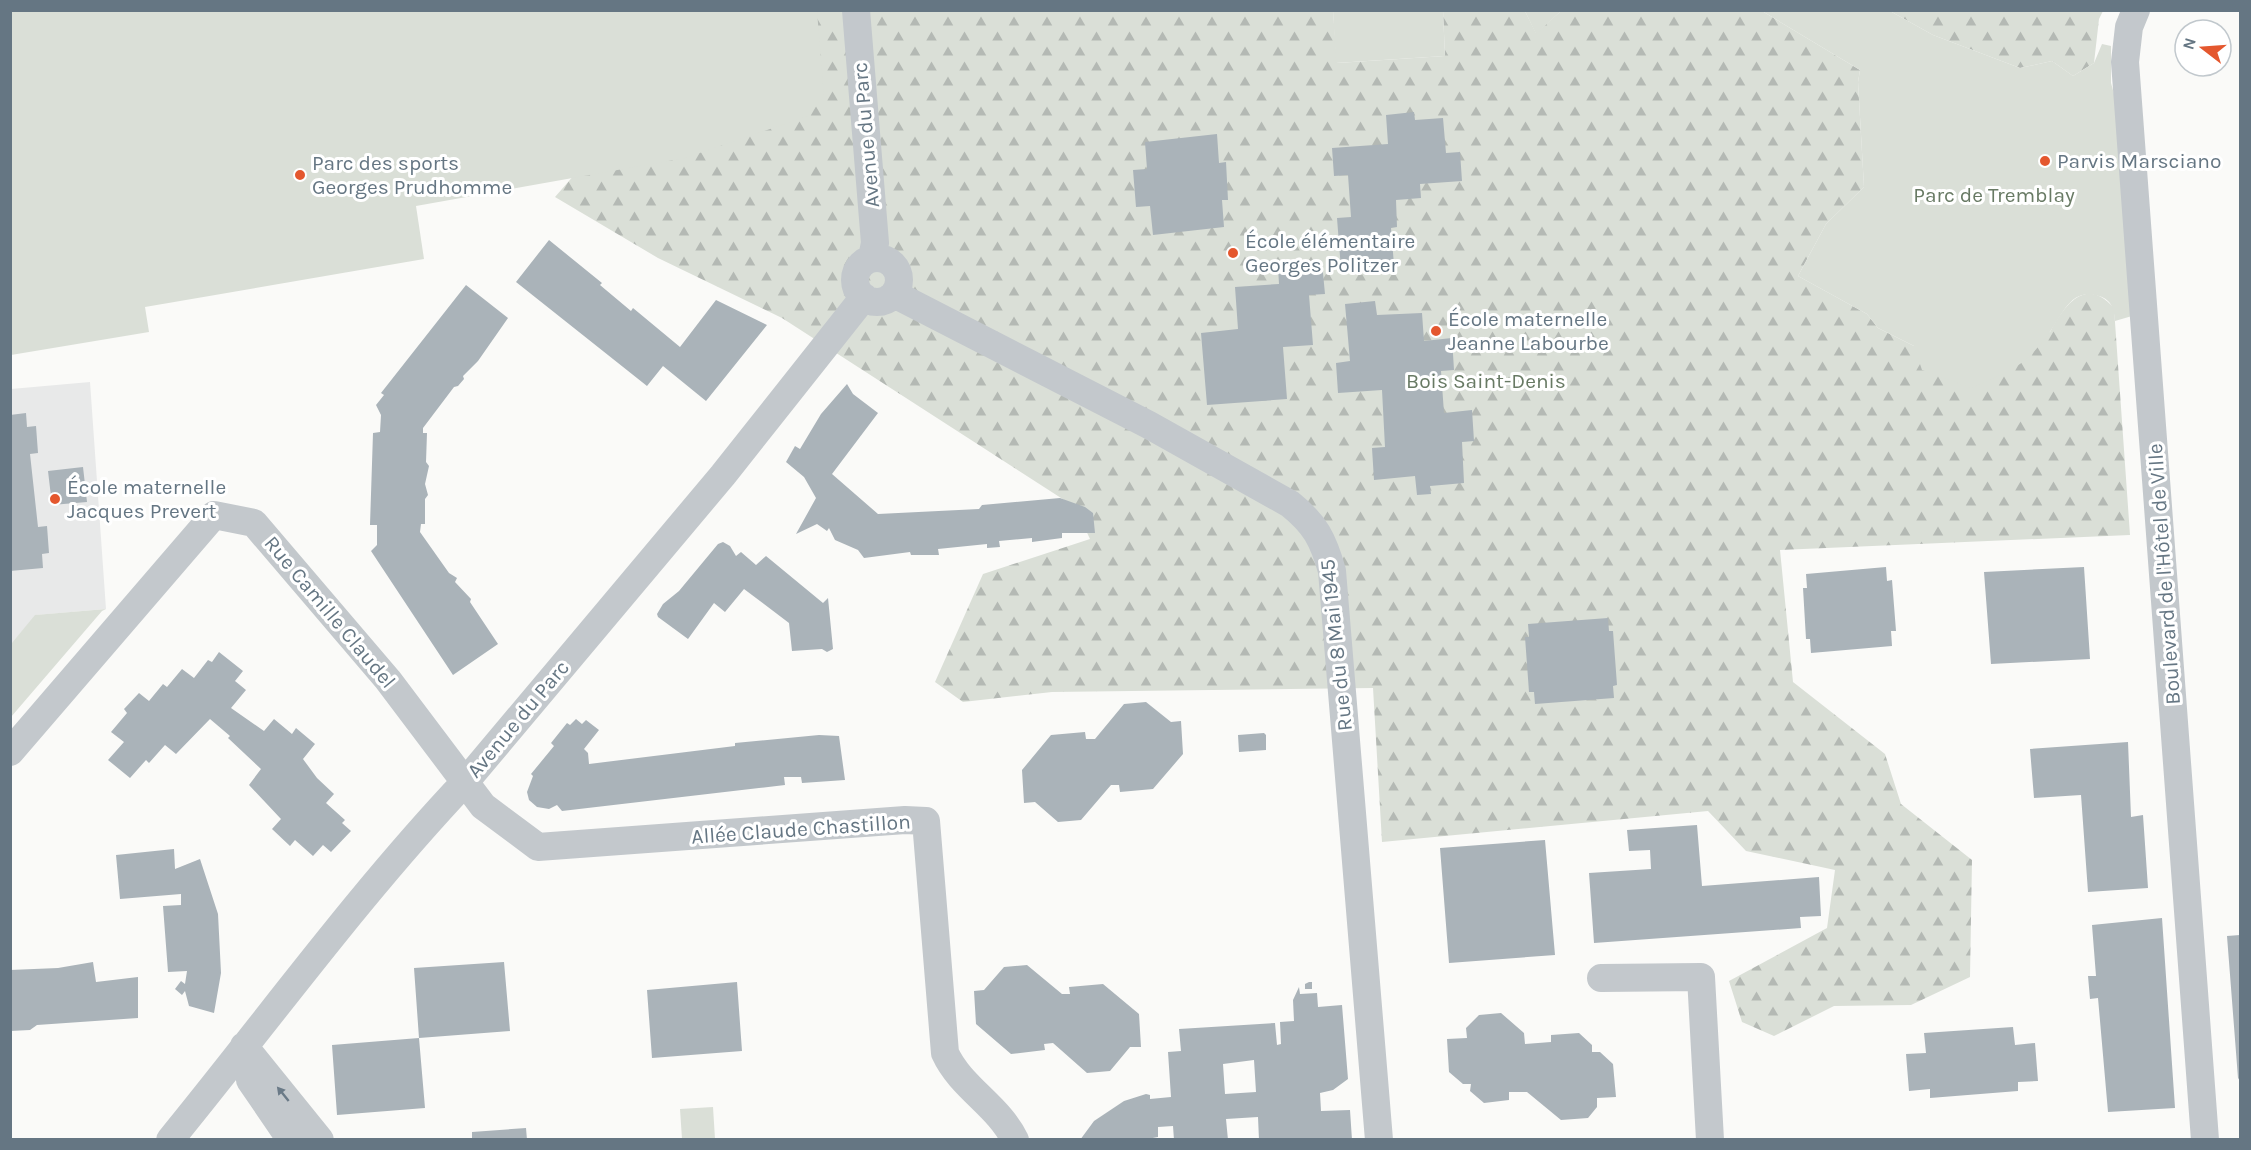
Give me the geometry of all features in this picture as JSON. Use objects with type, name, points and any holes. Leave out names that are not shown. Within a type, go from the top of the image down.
[{"type":"street","name":"Avenue du Parc","points":[[856,10],[874,243],[872,258]]},
{"type":"street","name":"Boulevard de l'Hôtel de Ville","points":[[2136,10],[2125,42],[2129,111],[2205,1140]]},
{"type":"street","points":[[872,258],[881,258],[896,268],[898,285],[894,294],[880,302],[864,297],[858,291],[855,275],[864,262],[872,258]]},
{"type":"street","name":"Rue du 8 Mai 1945","points":[[894,294],[1149,425],[1290,504],[1311,520],[1325,546],[1332,571],[1378,1140]]},
{"type":"street","name":"Avenue du Parc","points":[[170,1140],[352,911],[423,826],[466,781],[723,475],[864,297]]},
{"type":"street","name":"Rue Camille Claudel","points":[[10,752],[214,515],[255,523],[388,680],[466,781]]},
{"type":"street","name":"Allée Claude Chastillon","points":[[466,781],[483,806],[538,847],[905,820],[926,821],[945,1053],[953,1070],[1003,1118],[1015,1140]]},
{"type":"street","points":[[1601,978],[1701,977],[1710,1140]]},
{"type":"street","points":[[239,1052],[291,1140]]},
{"type":"street","points":[[239,1052],[320,1140]]},
{"type":"shaded area","name":"École maternelle Jacques Prevert","points":[[90,382],[106,609],[36,615],[11,644],[11,389]]},
{"type":"green space","name":"Parc des sports Georges Prudhomme","points":[[11,10],[817,11],[824,96],[808,116],[685,158],[416,206],[424,259],[145,307],[149,332],[11,355]]},
{"type":"green space","name":"Bois Saint-Denis","points":[[658,11],[1333,11],[1337,63],[1445,56],[1443,11],[1525,11],[1536,33],[1561,11],[1762,11],[1860,70],[1858,82],[1864,187],[1826,224],[1798,276],[1867,314],[1878,328],[1914,346],[2050,332],[2069,304],[2085,294],[2094,294],[2103,298],[2114,308],[2130,535],[1780,550],[1793,682],[1885,754],[1901,804],[1972,860],[1970,977],[1911,1005],[1834,1006],[1774,1036],[1742,1022],[1729,981],[1827,928],[1835,870],[1746,851],[1708,811],[1382,842],[1373,688],[1052,692],[963,702],[935,682],[983,574],[1090,539],[1075,507],[782,318],[658,258],[555,197],[582,166]]},
{"type":"green space","points":[[1333,11],[1443,11],[1445,56],[1336,63]]},
{"type":"green space","points":[[1525,11],[1561,11],[1536,34]]},
{"type":"green space","name":"Parc de Tremblay","points":[[1762,11],[1890,11],[1933,35],[2020,68],[2052,61],[2073,76],[2094,63],[2102,44],[2111,46],[2111,83],[2116,101],[2132,316],[2115,321],[2113,309],[2107,300],[2089,294],[2081,295],[2068,304],[2046,337],[2026,359],[2006,372],[1971,388],[1922,370],[1914,346],[1878,328],[1867,314],[1798,276],[1826,224],[1864,187],[1858,82],[1860,70]]},
{"type":"green space","points":[[1890,11],[2103,11],[2099,19],[2094,63],[2073,76],[2052,61],[2020,68],[1933,35]]},
{"type":"green space","points":[[106,609],[11,717],[11,644],[35,615]]},
{"type":"green space","points":[[713,1107],[715,1139],[682,1139],[680,1109]]},
{"type":"building","points":[[1414,112],[1415,120],[1443,118],[1446,153],[1460,152],[1462,181],[1420,184],[1421,198],[1396,200],[1397,227],[1391,228],[1394,265],[1341,269],[1337,218],[1351,217],[1348,175],[1334,176],[1332,148],[1388,144],[1386,115]]},
{"type":"building","points":[[1217,134],[1219,163],[1226,162],[1228,200],[1222,200],[1224,227],[1153,235],[1150,206],[1136,207],[1133,170],[1147,169],[1145,142]]},
{"type":"building","points":[[549,240],[602,283],[600,285],[631,311],[633,308],[680,347],[716,300],[767,325],[706,401],[663,366],[647,386],[516,282]]},
{"type":"building","points":[[1322,263],[1325,294],[1309,295],[1313,345],[1283,347],[1287,399],[1207,405],[1201,333],[1238,329],[1235,287],[1279,284],[1278,267]]},
{"type":"building","points":[[466,285],[508,318],[478,361],[463,376],[464,379],[454,387],[423,428],[423,433],[427,433],[426,462],[429,466],[425,484],[428,495],[425,499],[425,524],[421,524],[420,532],[449,573],[457,578],[455,582],[471,599],[470,602],[498,644],[453,675],[371,551],[377,545],[377,525],[370,525],[373,433],[380,432],[381,415],[376,405],[384,395],[381,393]]},
{"type":"building","points":[[1375,301],[1377,315],[1422,313],[1424,341],[1452,338],[1454,370],[1441,371],[1444,413],[1472,410],[1474,441],[1462,442],[1464,483],[1430,486],[1431,494],[1417,495],[1415,476],[1374,480],[1372,448],[1385,447],[1382,390],[1338,393],[1336,363],[1350,361],[1345,304]]},
{"type":"building","points":[[847,384],[853,394],[878,413],[832,474],[878,514],[979,509],[982,505],[1060,498],[1085,507],[1093,513],[1095,533],[1062,533],[1062,538],[1032,542],[1032,538],[999,541],[1000,547],[987,548],[987,544],[938,549],[939,555],[911,555],[910,552],[864,558],[858,550],[835,540],[829,528],[827,531],[817,524],[796,534],[816,498],[804,477],[786,462],[795,446],[800,449],[821,414]]},
{"type":"building","points":[[26,413],[27,427],[36,426],[38,453],[30,454],[38,527],[47,526],[49,553],[42,554],[43,568],[10,571],[10,415]]},
{"type":"building","points":[[83,467],[87,502],[52,505],[48,471]]},
{"type":"building","points":[[723,542],[730,546],[736,556],[741,552],[756,565],[766,556],[823,603],[828,598],[833,649],[827,652],[822,649],[792,651],[789,623],[744,589],[725,612],[714,603],[688,639],[658,617],[657,614],[663,604],[679,591],[718,544]]},
{"type":"building","points":[[1886,567],[1887,581],[1892,580],[1896,631],[1891,631],[1892,646],[1811,653],[1810,639],[1806,639],[1803,588],[1807,588],[1806,574]]},
{"type":"building","points":[[2084,567],[2090,659],[1991,664],[1984,572]]},
{"type":"building","points":[[1608,618],[1609,631],[1613,631],[1617,685],[1613,686],[1614,698],[1535,704],[1534,692],[1529,692],[1525,637],[1529,637],[1528,624]]},
{"type":"building","points":[[219,652],[243,671],[235,681],[246,690],[231,708],[264,731],[274,719],[292,734],[296,728],[315,744],[303,759],[317,778],[334,794],[326,803],[345,820],[342,823],[351,831],[331,852],[323,845],[313,856],[295,840],[290,846],[272,829],[281,819],[249,785],[261,769],[228,738],[230,736],[210,719],[176,754],[165,745],[149,763],[146,760],[130,778],[108,760],[124,742],[111,732],[127,713],[124,709],[139,693],[149,701],[163,684],[167,687],[182,669],[194,678],[208,660],[212,662]]},
{"type":"building","points":[[1146,702],[1171,722],[1181,721],[1183,754],[1153,789],[1120,792],[1119,785],[1111,785],[1081,820],[1058,822],[1035,802],[1024,803],[1022,770],[1051,735],[1085,732],[1086,739],[1095,739],[1124,704]]},
{"type":"building","points":[[576,719],[582,724],[586,720],[599,730],[584,749],[588,753],[589,764],[735,746],[735,743],[819,735],[839,736],[845,780],[802,783],[801,777],[784,777],[785,785],[562,811],[557,805],[549,809],[537,807],[529,800],[527,792],[533,776],[531,774],[554,746],[551,743],[567,723],[570,725]]},
{"type":"building","points":[[1264,733],[1266,750],[1239,752],[1238,735]]},
{"type":"building","points":[[2128,742],[2131,817],[2143,815],[2148,888],[2088,892],[2081,795],[2034,798],[2030,749]]},
{"type":"building","points":[[1697,825],[1702,886],[1819,877],[1821,916],[1800,917],[1801,928],[1594,943],[1589,873],[1651,869],[1650,850],[1629,851],[1627,830]]},
{"type":"building","points":[[1545,840],[1555,955],[1449,963],[1440,848]]},
{"type":"building","points":[[174,849],[175,869],[200,859],[218,914],[221,973],[214,1013],[189,1006],[185,991],[182,995],[175,989],[181,981],[185,984],[187,971],[168,972],[163,906],[181,905],[181,894],[120,899],[116,855]]},
{"type":"building","points":[[2162,918],[2175,1108],[2108,1112],[2098,998],[2090,999],[2088,976],[2096,976],[2092,925]]},
{"type":"building","points":[[2240,935],[2240,1081],[2227,936]]},
{"type":"building","points":[[93,962],[96,982],[138,977],[138,1018],[37,1025],[30,1030],[10,1031],[10,970],[58,968]]},
{"type":"building","points":[[504,962],[510,1031],[419,1038],[414,968]]},
{"type":"building","points":[[1027,965],[1062,994],[1070,994],[1069,987],[1103,984],[1139,1014],[1141,1047],[1130,1047],[1110,1071],[1087,1073],[1053,1043],[1044,1044],[1045,1050],[1011,1054],[976,1024],[974,991],[984,990],[1004,967]]},
{"type":"building","points":[[737,982],[742,1051],[652,1058],[647,990]]},
{"type":"building","points":[[1312,982],[1312,989],[1305,989],[1305,984]]},
{"type":"building","points":[[1299,987],[1300,994],[1317,993],[1318,1007],[1342,1005],[1348,1079],[1333,1090],[1320,1093],[1321,1111],[1350,1110],[1352,1140],[1259,1140],[1258,1117],[1226,1119],[1228,1140],[1174,1140],[1173,1126],[1158,1127],[1158,1137],[1142,1140],[1080,1140],[1094,1121],[1124,1101],[1146,1094],[1150,1095],[1150,1099],[1171,1097],[1168,1052],[1181,1051],[1179,1029],[1275,1023],[1277,1045],[1281,1044],[1280,1022],[1294,1021],[1293,1000]],"holes":[[[1254,1060],[1256,1092],[1225,1094],[1223,1064]]]},
{"type":"building","points":[[1501,1013],[1524,1033],[1525,1044],[1551,1042],[1551,1035],[1579,1033],[1592,1045],[1592,1052],[1600,1052],[1613,1064],[1616,1097],[1597,1098],[1597,1107],[1588,1118],[1561,1120],[1527,1092],[1509,1092],[1509,1100],[1484,1103],[1470,1091],[1471,1084],[1463,1084],[1449,1072],[1447,1039],[1467,1038],[1466,1028],[1479,1015]]},
{"type":"building","points":[[2013,1027],[2015,1045],[2035,1043],[2038,1081],[2018,1082],[2018,1091],[1930,1098],[1930,1089],[1909,1091],[1906,1054],[1926,1053],[1924,1033]]},
{"type":"building","points":[[419,1038],[425,1108],[337,1115],[332,1045]]},
{"type":"building","points":[[526,1128],[527,1140],[472,1140],[472,1132]]},
{"type":"place","name":"Parvis Marsciano","points":[[2045,161]]},
{"type":"place","name":"Parc des sports Georges Prudhomme","points":[[300,175]]},
{"type":"place","name":"École élémentaire Georges Politzer","points":[[1233,253]]},
{"type":"place","name":"École maternelle Jeanne Labourbe","points":[[1436,331]]},
{"type":"place","name":"École maternelle Jacques Prevert","points":[[55,499]]}]
